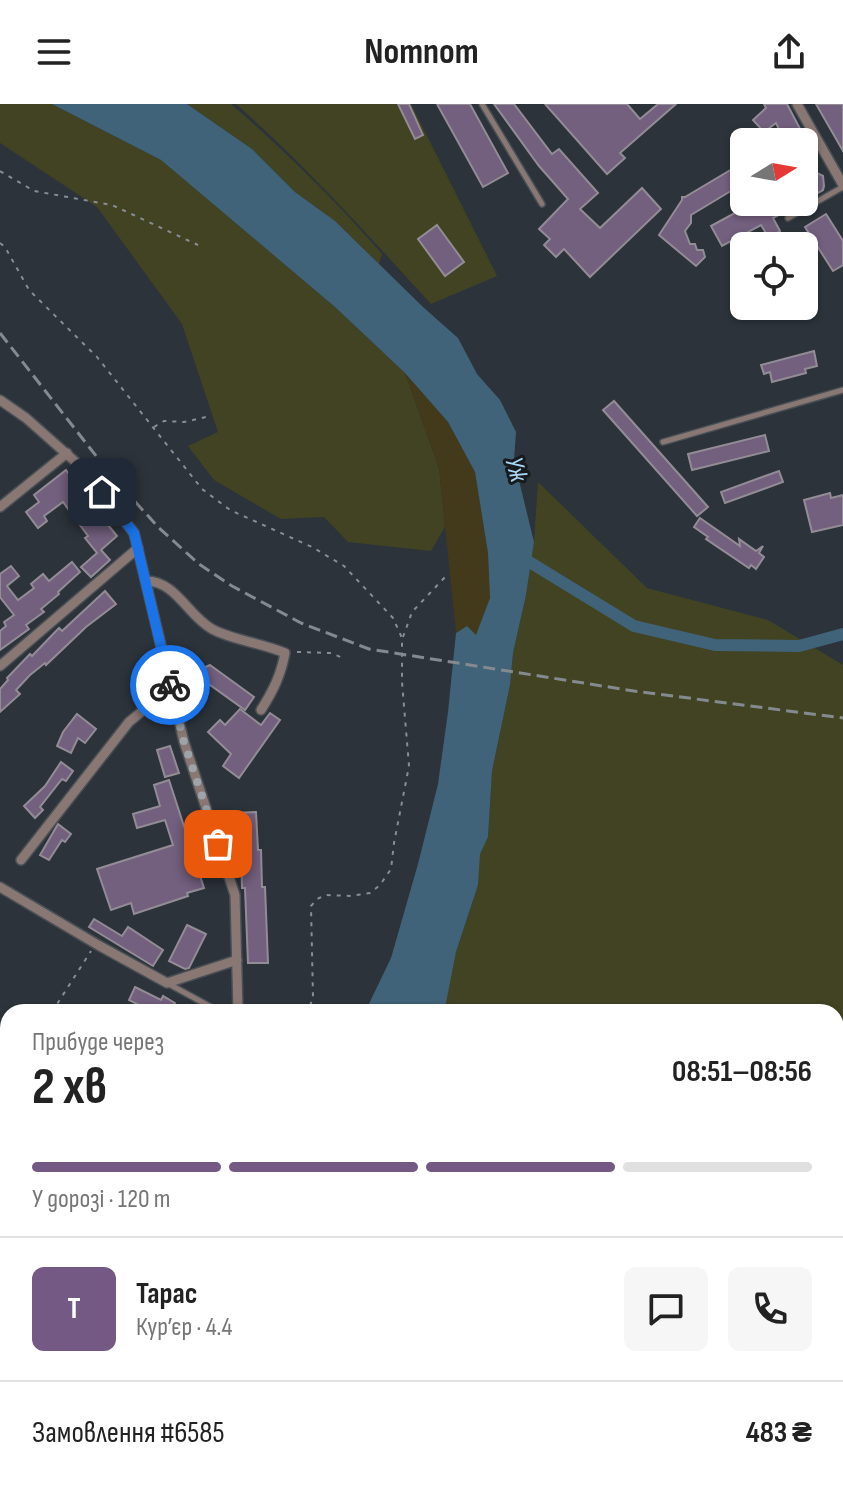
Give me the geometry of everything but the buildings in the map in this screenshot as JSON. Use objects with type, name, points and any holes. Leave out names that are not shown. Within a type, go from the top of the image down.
[{"type":"street","points":[[797,104],[843,186]]},
{"type":"street","points":[[0,400],[26,418],[87,472],[134,533],[184,742],[235,895],[238,1004]]},
{"type":"street","points":[[0,507],[67,453]]},
{"type":"street","points":[[0,666],[138,548]]},
{"type":"street","points":[[146,581],[155,581],[178,595],[210,628],[285,653],[276,687],[261,710]]},
{"type":"street","points":[[21,860],[129,722],[158,698],[172,692]]},
{"type":"street","points":[[0,887],[167,983],[237,960]]},
{"type":"lane","points":[[482,104],[542,204]]},
{"type":"lane","points":[[788,218],[843,186]]},
{"type":"lane","points":[[663,442],[843,390]]},
{"type":"lane","points":[[167,983],[205,1004]]},
{"type":"path","points":[[0,171],[34,191],[112,205],[198,245]]},
{"type":"path","points":[[0,243],[29,290],[97,357],[202,489],[230,510],[312,547],[344,566],[393,618],[402,638]]},
{"type":"path","points":[[153,428],[164,421],[184,422],[206,417]]},
{"type":"path","points":[[311,1004],[311,906],[326,895],[370,893],[391,869],[409,766],[402,682],[402,638],[412,612],[447,575]]},
{"type":"path","points":[[285,653],[331,653],[343,658]]},
{"type":"path","points":[[57,1004],[88,953],[98,945]]},
{"type":"green space","points":[[0,104],[52,104],[161,160],[335,307],[405,373],[439,468],[445,527],[431,551],[348,542],[324,517],[281,519],[214,480],[188,446],[218,432],[182,324],[97,207],[0,143]]},
{"type":"green space","points":[[187,104],[231,104],[346,214],[382,254],[379,264],[335,221],[295,192],[252,149]]},
{"type":"green space","points":[[236,104],[411,104],[497,276],[431,304],[312,176]]},
{"type":"green space","points":[[538,482],[647,588],[768,620],[843,665],[843,1004],[445,1004],[456,952],[478,885],[479,854],[488,837],[492,771],[534,542]]},
{"type":"sand","points":[[405,373],[448,422],[475,472],[488,553],[490,598],[476,636],[467,626],[456,633],[439,468]]},
{"type":"water","points":[[52,104],[187,104],[252,149],[295,192],[335,221],[458,338],[477,374],[500,400],[516,432],[514,460],[534,542],[492,771],[488,837],[480,854],[478,885],[456,952],[446,1004],[369,1004],[391,958],[438,784],[456,633],[467,626],[476,635],[490,598],[488,553],[475,472],[448,422],[405,373],[335,307],[161,160]]},
{"type":"waterway","points":[[518,555],[634,626],[715,645],[799,646],[843,634]]},
{"type":"railway","points":[[0,333],[111,475],[159,528],[199,564],[232,586],[301,623],[369,649],[634,691],[843,718]]},
{"type":"way so far","points":[[170,685],[184,742],[218,844]]},
{"type":"route","points":[[102,492],[134,533],[170,685]]},
{"type":"water label","name":"Уж","points":[[517,469]]}]
